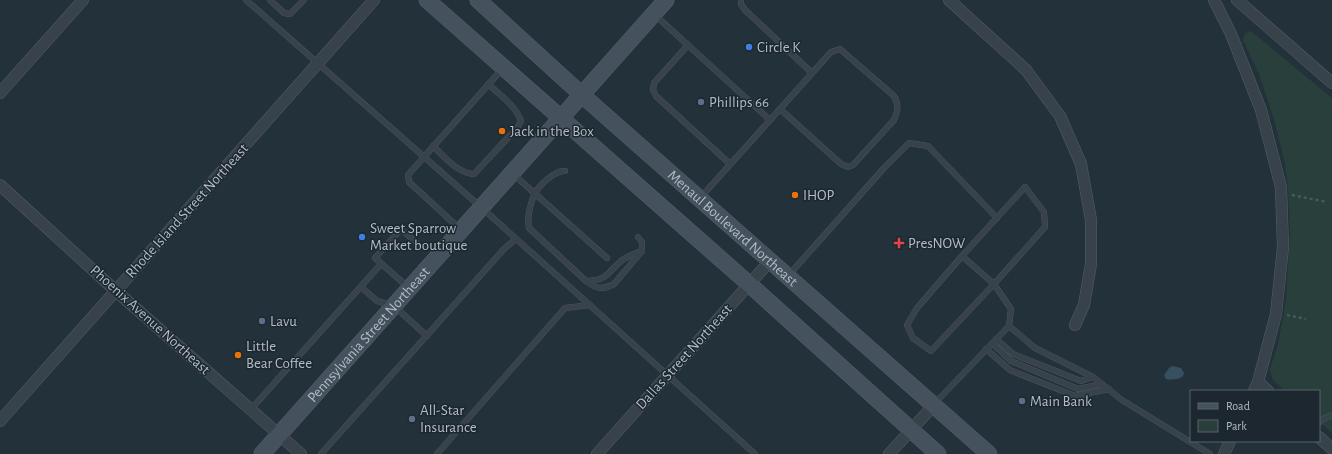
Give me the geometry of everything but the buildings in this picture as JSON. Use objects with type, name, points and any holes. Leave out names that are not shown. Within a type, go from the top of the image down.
[{"type":"main road","name":"Menaul Boulevard Northeast","points":[[427,0],[749,284],[938,454]]},
{"type":"main road","name":"Menaul Boulevard Northeast","points":[[478,0],[582,95],[989,454]]},
{"type":"main road","name":"Pennsylvania Street Northeast","points":[[262,454],[666,0]]},
{"type":"street","points":[[0,94],[83,0]]},
{"type":"street","name":"Rhode Island Street Northeast","points":[[0,421],[374,0]]},
{"type":"street","points":[[949,0],[1026,70],[1060,116],[1080,164],[1091,220],[1091,264],[1084,305],[1075,325]]},
{"type":"street","points":[[1214,0],[1231,34],[1261,110],[1281,187],[1283,247],[1276,314],[1256,386],[1266,390]]},
{"type":"street","points":[[1237,0],[1332,83]]},
{"type":"street","name":"Phoenix Avenue Northeast","points":[[0,186],[116,291],[301,454]]},
{"type":"street","name":"Dallas Street Northeast","points":[[597,454],[770,261]]},
{"type":"street","points":[[889,454],[934,405]]},
{"type":"street","points":[[1320,438],[1332,449]]},
{"type":"street","points":[[1224,454],[1230,442]]},
{"type":"lane","points":[[246,0],[482,208],[755,454]]},
{"type":"lane","points":[[270,0],[284,13],[290,14],[304,0]]},
{"type":"lane","points":[[741,0],[741,4],[745,10],[812,73]]},
{"type":"lane","points":[[654,14],[770,120]]},
{"type":"lane","points":[[688,45],[654,83],[653,90],[656,96],[730,164]]},
{"type":"lane","points":[[700,198],[831,52],[840,49],[894,96],[898,104],[898,112],[894,120],[853,165],[848,167],[841,164],[780,109]]},
{"type":"lane","points":[[461,230],[409,182],[408,175],[503,67]]},
{"type":"lane","points":[[432,146],[461,171],[467,174],[474,174],[517,128],[521,121],[518,114],[512,106],[488,84]]},
{"type":"lane","points":[[788,276],[884,168],[909,143],[928,146],[997,218]]},
{"type":"lane","points":[[565,171],[561,170],[554,173],[535,194],[528,215],[529,228],[586,282],[593,287],[599,288],[609,287],[614,284],[642,251],[642,242],[638,237]]},
{"type":"lane","points":[[512,173],[606,258]]},
{"type":"lane","points":[[1025,187],[1044,212],[1045,227],[931,351],[913,338],[907,325],[916,308],[997,218],[1025,187]]},
{"type":"lane","points":[[409,288],[375,258],[401,229],[417,243]]},
{"type":"lane","points":[[321,454],[504,249],[516,239]]},
{"type":"lane","points":[[586,282],[598,281],[605,277],[626,257],[642,251]]},
{"type":"lane","points":[[934,405],[1009,326],[1011,309],[994,284],[962,256]]},
{"type":"lane","points":[[251,409],[381,264]]},
{"type":"lane","points":[[361,286],[377,301],[394,306],[426,336]]},
{"type":"lane","points":[[437,454],[565,308],[590,306]]},
{"type":"lane","points":[[1009,326],[1036,348],[1093,376],[1122,400],[1190,442]]},
{"type":"lane","points":[[994,341],[1014,354],[1081,381],[1093,376]]},
{"type":"lane","points":[[994,341],[1011,361],[1078,389],[1102,384]]},
{"type":"lane","points":[[986,349],[1010,370],[1075,396],[1109,389]]},
{"type":"lane","points":[[1320,421],[1332,415]]},
{"type":"lane","points":[[1190,442],[1210,454]]},
{"type":"path","points":[[1292,195],[1327,202]]},
{"type":"path","points":[[1287,315],[1306,319]]},
{"type":"green space","points":[[1251,31],[1332,98],[1332,433],[1320,422],[1320,390],[1284,390],[1272,378],[1270,369],[1278,344],[1286,299],[1290,231],[1288,188],[1285,164],[1275,123],[1259,74],[1243,40],[1245,33]]},
{"type":"water","points":[[1172,366],[1181,368],[1184,373],[1183,376],[1173,380],[1166,379],[1164,375]]},
{"type":"place","name":"Circle K","points":[[749,47]]},
{"type":"place","name":"Phillips 66","points":[[701,102]]},
{"type":"place","name":"Jack in the Box","points":[[502,131]]},
{"type":"place","name":"IHOP","points":[[795,195]]},
{"type":"place","name":"Sweet Sparrow Market boutique","points":[[362,237]]},
{"type":"place","name":"PresNOW","points":[[899,243]]},
{"type":"place","name":"Lavu","points":[[262,321]]},
{"type":"place","name":"Little Bear Coffee","points":[[238,355]]},
{"type":"place","name":"Main Bank","points":[[1022,401]]},
{"type":"place","name":"All-Star Insurance","points":[[412,419]]}]
